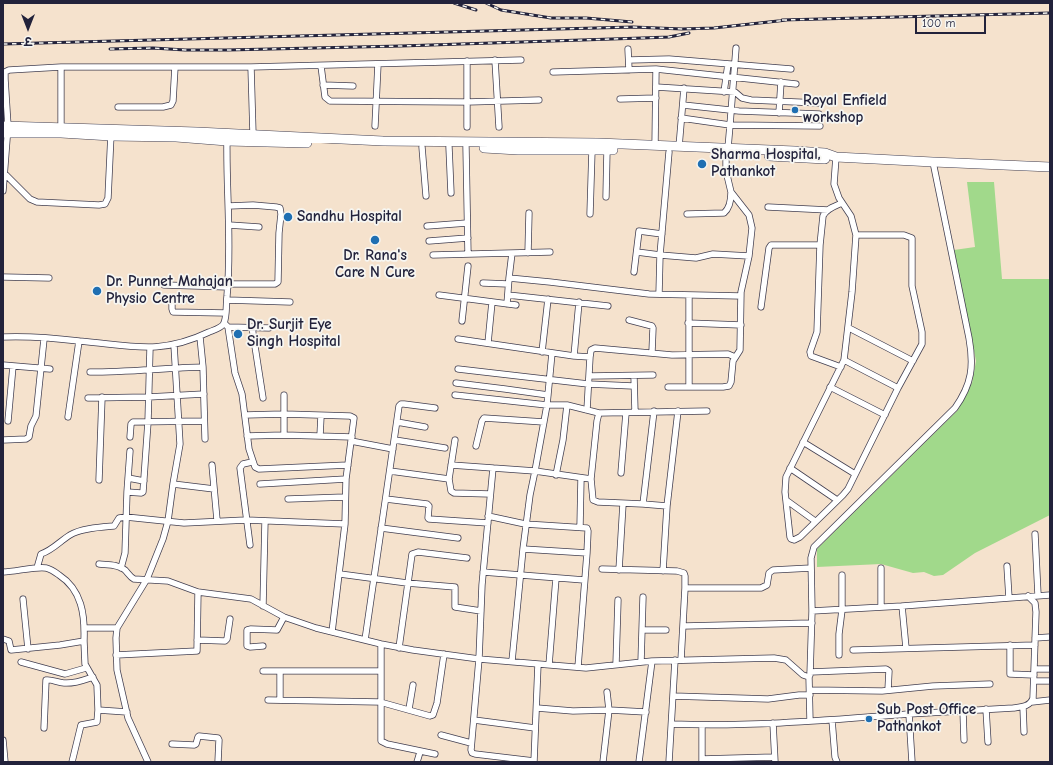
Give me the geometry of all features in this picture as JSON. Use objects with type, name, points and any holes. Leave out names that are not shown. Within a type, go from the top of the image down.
[{"type":"main road","points":[[5,129],[111,132],[176,137],[227,137],[449,148],[669,152],[727,151]]},
{"type":"main road","points":[[227,137],[253,134],[383,141],[598,143],[679,147],[825,159],[836,157],[1050,167]]},
{"type":"street","points":[[687,214],[724,213],[726,212],[731,201],[731,192],[726,171],[736,48]]},
{"type":"street","points":[[628,49],[629,70]]},
{"type":"street","points":[[629,60],[669,58],[791,69]]},
{"type":"street","points":[[495,60],[499,127]]},
{"type":"street","points":[[3,191],[5,129],[4,79],[5,72],[9,70],[61,67],[321,66],[521,60]]},
{"type":"street","points":[[467,61],[467,127]]},
{"type":"street","points":[[375,126],[378,64]]},
{"type":"street","points":[[724,92],[728,64]]},
{"type":"street","points":[[321,66],[325,97],[330,101],[467,102],[539,100]]},
{"type":"street","points":[[61,67],[61,130]]},
{"type":"street","points":[[118,107],[163,107],[171,105],[173,101],[175,67]]},
{"type":"street","points":[[251,67],[253,134]]},
{"type":"street","points":[[655,146],[656,70]]},
{"type":"street","points":[[553,72],[656,70],[796,84]]},
{"type":"street","points":[[779,113],[781,82]]},
{"type":"street","points":[[323,85],[353,86]]},
{"type":"street","points":[[656,86],[733,92],[746,99],[819,103]]},
{"type":"street","points":[[679,147],[684,88]]},
{"type":"street","points":[[620,99],[656,98]]},
{"type":"street","points":[[683,105],[732,110],[819,114]]},
{"type":"street","points":[[681,118],[730,125],[820,126]]},
{"type":"street","points":[[4,173],[30,199],[37,202],[105,204],[108,198],[111,132]]},
{"type":"street","points":[[227,137],[230,265],[226,325],[235,373],[242,394],[252,462],[257,469],[348,465]]},
{"type":"street","points":[[422,147],[426,196]]},
{"type":"street","points":[[449,148],[451,193]]},
{"type":"street","points":[[466,148],[468,254]]},
{"type":"street","points":[[590,214],[592,150]]},
{"type":"street","points":[[606,197],[607,150]]},
{"type":"street","points":[[658,294],[669,152]]},
{"type":"street","points":[[836,157],[834,184],[842,203],[851,216],[856,235],[849,328],[844,360],[790,468],[785,482],[791,539],[797,539],[843,495],[898,388],[920,349],[923,337],[912,286],[912,238],[904,235],[856,235]]},
{"type":"street","points":[[810,720],[809,674],[812,623],[811,568],[814,547],[944,420],[962,399],[971,374],[972,363],[969,338],[933,162]]},
{"type":"street","points":[[668,388],[729,386],[732,382],[733,361],[740,350],[741,296],[749,256],[752,228],[747,212],[731,192]]},
{"type":"street","points":[[841,367],[813,357],[810,354],[817,332],[820,245],[824,216],[825,212],[842,203]]},
{"type":"street","points":[[164,284],[228,286],[275,284],[278,282],[280,208],[263,205],[229,206]]},
{"type":"street","points":[[768,208],[828,210]]},
{"type":"street","points":[[528,253],[529,213]]},
{"type":"street","points":[[427,226],[467,223]]},
{"type":"street","points":[[229,225],[259,227]]},
{"type":"street","points":[[634,272],[639,231],[662,234]]},
{"type":"street","points":[[429,241],[468,238]]},
{"type":"street","points":[[761,307],[769,248],[771,245],[820,245]]},
{"type":"street","points":[[433,255],[550,252]]},
{"type":"street","points":[[637,252],[696,258],[712,254],[749,256]]},
{"type":"street","points":[[507,304],[508,281],[512,253]]},
{"type":"street","points":[[462,321],[468,266]]},
{"type":"street","points":[[3,277],[49,278]]},
{"type":"street","points":[[483,283],[508,281],[550,282],[625,292],[741,296]]},
{"type":"street","points":[[439,295],[516,305]]},
{"type":"street","points":[[508,295],[608,306]]},
{"type":"street","points":[[689,295],[689,388]]},
{"type":"street","points":[[172,299],[173,312],[226,314]]},
{"type":"street","points":[[542,352],[548,299]]},
{"type":"street","points":[[227,300],[290,302]]},
{"type":"street","points":[[488,343],[492,302]]},
{"type":"street","points":[[574,356],[579,302]]},
{"type":"street","points":[[629,320],[652,326],[652,352]]},
{"type":"street","points":[[688,323],[741,325]]},
{"type":"street","points":[[3,337],[44,338],[150,348],[174,345],[200,337],[226,325],[269,328]]},
{"type":"street","points":[[252,327],[263,398]]},
{"type":"street","points":[[849,328],[913,361]]},
{"type":"street","points":[[200,337],[203,367],[205,439]]},
{"type":"street","points":[[3,440],[26,439],[30,437],[30,426],[36,416],[44,338]]},
{"type":"street","points":[[458,339],[542,352],[590,357]]},
{"type":"street","points":[[68,417],[78,341]]},
{"type":"street","points":[[148,762],[128,718],[118,670],[116,638],[117,628],[146,579],[163,539],[168,521],[180,444],[180,422],[174,345]]},
{"type":"street","points":[[127,492],[143,493],[148,422],[148,370],[150,348]]},
{"type":"street","points":[[587,410],[590,357],[591,350],[593,348],[652,352],[672,355],[728,354],[735,357]]},
{"type":"street","points":[[512,661],[525,524],[530,494],[536,471],[547,404],[552,353]]},
{"type":"street","points":[[844,360],[898,388]]},
{"type":"street","points":[[3,365],[50,369]]},
{"type":"street","points":[[8,421],[13,366]]},
{"type":"street","points":[[90,372],[203,367]]},
{"type":"street","points":[[458,370],[588,384],[633,386]]},
{"type":"street","points":[[589,376],[652,375]]},
{"type":"street","points":[[634,376],[633,386],[635,412]]},
{"type":"street","points":[[456,384],[548,395]]},
{"type":"street","points":[[830,388],[884,415]]},
{"type":"street","points":[[88,398],[204,394]]},
{"type":"street","points":[[284,395],[284,435]]},
{"type":"street","points":[[455,395],[567,405],[599,413],[707,411]]},
{"type":"street","points":[[99,480],[102,397]]},
{"type":"street","points":[[365,640],[399,406],[401,404],[435,408]]},
{"type":"street","points":[[556,475],[563,440],[567,405]]},
{"type":"street","points":[[643,504],[654,411]]},
{"type":"street","points":[[663,571],[667,506],[678,411]]},
{"type":"street","points":[[599,413],[591,479],[594,501],[667,506]]},
{"type":"street","points":[[621,473],[626,413]]},
{"type":"street","points":[[245,415],[284,414],[353,417],[354,421],[346,479],[345,524],[332,632]]},
{"type":"street","points":[[320,436],[321,416]]},
{"type":"street","points":[[476,446],[484,418],[544,422]]},
{"type":"street","points":[[130,437],[132,423],[204,421]]},
{"type":"street","points":[[397,422],[425,427]]},
{"type":"street","points":[[247,436],[320,436],[351,439],[393,449]]},
{"type":"street","points":[[395,440],[445,448]]},
{"type":"street","points":[[455,440],[449,479],[451,491],[454,493],[490,494]]},
{"type":"street","points":[[803,442],[855,474]]},
{"type":"street","points":[[121,568],[125,553],[130,450]]},
{"type":"street","points":[[250,545],[240,468],[243,464],[252,462]]},
{"type":"street","points":[[212,465],[217,520]]},
{"type":"street","points":[[451,466],[536,471],[591,479]]},
{"type":"street","points":[[493,468],[483,572],[479,659],[471,743],[472,753],[534,762],[538,664]]},
{"type":"street","points":[[790,468],[838,500]]},
{"type":"street","points":[[390,471],[449,479]]},
{"type":"street","points":[[128,478],[144,481]]},
{"type":"street","points":[[580,478],[580,527]]},
{"type":"street","points":[[260,484],[346,479]]},
{"type":"street","points":[[173,484],[214,489]]},
{"type":"street","points":[[288,499],[345,496]]},
{"type":"street","points":[[386,499],[427,504],[429,506],[429,519],[488,523]]},
{"type":"street","points":[[786,500],[815,521]]},
{"type":"street","points":[[619,570],[623,504]]},
{"type":"street","points":[[488,516],[525,524],[587,528],[587,553],[578,668]]},
{"type":"street","points":[[37,568],[41,554],[48,552],[74,532],[114,526],[119,518],[126,517],[192,523],[217,520],[246,520],[345,524]]},
{"type":"street","points":[[263,606],[266,521]]},
{"type":"street","points":[[381,528],[458,538]]},
{"type":"street","points":[[1035,534],[1038,595]]},
{"type":"street","points":[[522,549],[587,553]]},
{"type":"street","points":[[399,648],[407,583],[412,556],[414,553],[418,552],[467,558]]},
{"type":"street","points":[[99,564],[121,568],[132,578],[168,581],[198,592],[251,600],[284,617],[316,628],[399,648],[479,659],[578,668],[652,661],[774,658],[786,660],[806,677],[809,674],[886,669],[889,671],[888,690]]},
{"type":"street","points":[[1007,566],[1009,598]]},
{"type":"street","points":[[3,572],[37,568],[50,569],[68,581],[73,587],[80,601],[83,612],[86,668],[97,685],[98,710],[97,722],[81,725],[72,762]]},
{"type":"street","points":[[685,588],[761,588],[767,585],[769,573],[773,570],[811,568]]},
{"type":"street","points":[[881,568],[881,607]]},
{"type":"street","points":[[602,569],[677,571],[684,573],[684,626],[673,696],[669,762]]},
{"type":"street","points":[[483,572],[584,580]]},
{"type":"street","points":[[340,574],[407,583],[455,587],[455,607],[481,611]]},
{"type":"street","points":[[838,655],[842,610],[842,575]]},
{"type":"street","points":[[549,665],[556,578]]},
{"type":"street","points":[[116,655],[197,651],[198,592]]},
{"type":"street","points":[[812,612],[1050,595]]},
{"type":"street","points":[[1028,596],[1035,603],[1036,608],[1032,702]]},
{"type":"street","points":[[642,662],[643,597]]},
{"type":"street","points":[[23,599],[28,649]]},
{"type":"street","points":[[616,664],[618,600]]},
{"type":"street","points":[[902,606],[906,648]]},
{"type":"street","points":[[262,646],[247,646],[247,630],[277,630],[284,617]]},
{"type":"street","points":[[197,640],[225,641],[227,639],[230,619]]},
{"type":"street","points":[[684,626],[812,623]]},
{"type":"street","points":[[84,628],[117,628]]},
{"type":"street","points":[[642,630],[666,630]]},
{"type":"street","points":[[1035,638],[1050,638]]},
{"type":"street","points":[[3,639],[10,641],[10,650],[60,646],[84,641]]},
{"type":"street","points":[[380,644],[381,741],[387,744],[420,752],[436,754]]},
{"type":"street","points":[[853,650],[1035,645]]},
{"type":"street","points":[[1010,646],[1010,674],[1034,675],[1050,681]]},
{"type":"street","points":[[268,700],[380,702],[428,716],[433,715],[437,703],[444,654]]},
{"type":"street","points":[[639,762],[652,661]]},
{"type":"street","points":[[21,662],[65,674],[86,668]]},
{"type":"street","points":[[1034,675],[1050,668]]},
{"type":"street","points":[[263,671],[380,671]]},
{"type":"street","points":[[280,671],[280,700]]},
{"type":"street","points":[[44,728],[46,680],[49,679],[67,684],[93,677]]},
{"type":"street","points":[[673,696],[768,699],[810,693],[990,684]]},
{"type":"street","points":[[409,710],[413,685]]},
{"type":"street","points":[[603,762],[609,710],[608,692]]},
{"type":"street","points":[[672,724],[702,726],[832,720],[1023,706],[1032,702],[1050,700]]},
{"type":"street","points":[[1023,706],[1024,732]]},
{"type":"street","points":[[536,708],[573,711],[609,710],[646,712]]},
{"type":"street","points":[[986,709],[988,742]]},
{"type":"street","points":[[98,710],[127,712]]},
{"type":"street","points":[[963,711],[964,740]]},
{"type":"street","points":[[909,714],[912,762]]},
{"type":"street","points":[[474,720],[535,728]]},
{"type":"street","points":[[832,720],[837,762]]},
{"type":"street","points":[[702,726],[702,760],[775,760],[773,722]]},
{"type":"street","points":[[440,735],[471,743]]},
{"type":"street","points":[[172,744],[194,745],[196,744],[198,737],[218,738],[218,762]]},
{"type":"street","points":[[3,740],[5,762]]},
{"type":"street","points":[[417,762],[420,752]]},
{"type":"green space","points":[[967,182],[994,182],[1002,279],[1050,279],[1050,515],[975,553],[943,575],[934,576],[924,572],[913,573],[881,564],[817,567],[817,549],[958,410],[972,383],[976,361],[954,250],[975,247]]},
{"type":"railway","points":[[454,3],[476,10]]},
{"type":"railway","points":[[486,3],[501,10],[551,18],[586,18],[632,22]]},
{"type":"railway","points":[[782,20],[1050,13]]},
{"type":"railway","points":[[3,44],[633,27],[682,29],[714,28],[787,20]]},
{"type":"railway","points":[[110,49],[153,48],[227,50],[401,46],[669,37],[689,33]]},
{"type":"place","name":"Royal Enfield workshop","points":[[795,110]]},
{"type":"place","name":"Sharma Hospital, Pathankot","points":[[702,164]]},
{"type":"place","name":"Sandhu Hospital","points":[[288,217]]},
{"type":"place","name":"Dr. Rana's Care N Cure","points":[[375,240]]},
{"type":"place","name":"Dr. Punnet Mahajan Physio Centre","points":[[97,291]]},
{"type":"place","name":"Dr. Surjit Eye Singh Hospital","points":[[238,334]]},
{"type":"place","name":"Sub Post Office Pathankot","points":[[869,719]]}]
